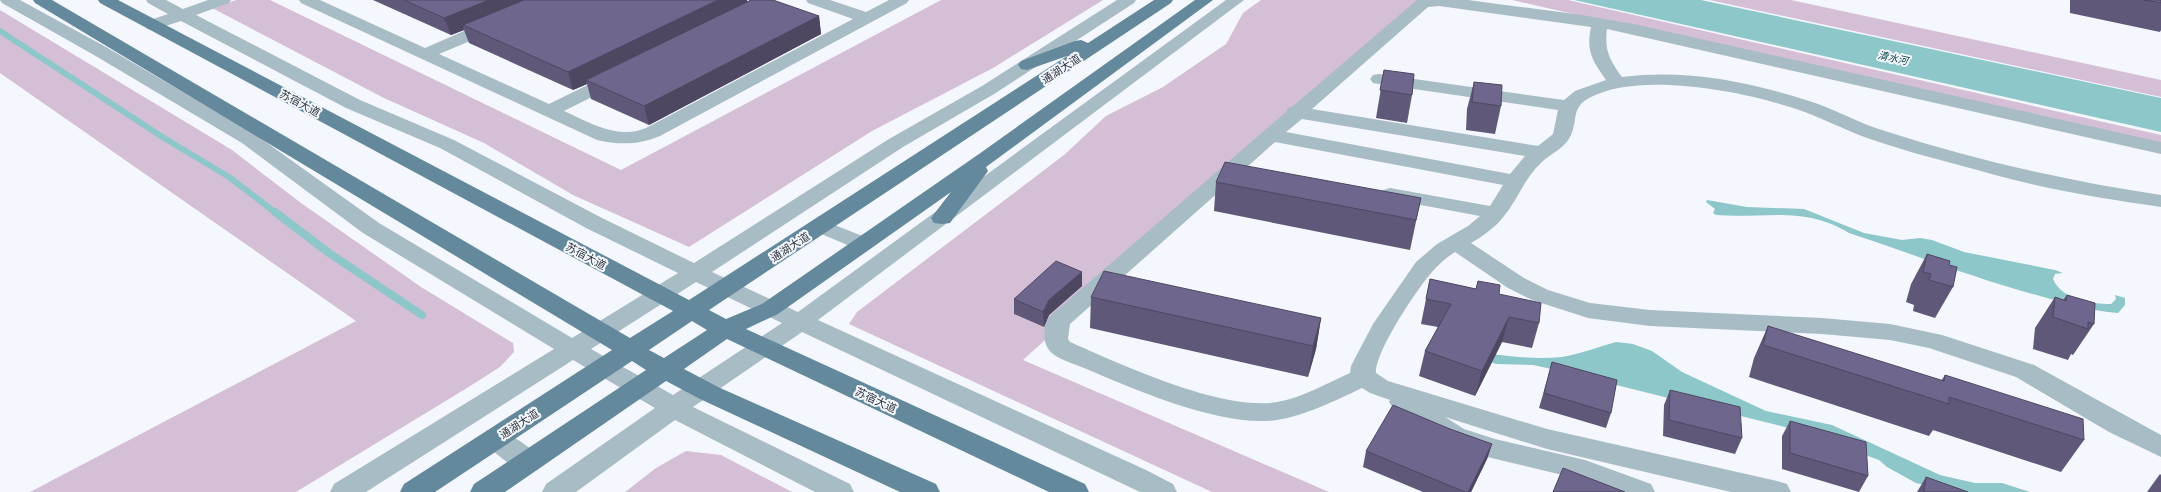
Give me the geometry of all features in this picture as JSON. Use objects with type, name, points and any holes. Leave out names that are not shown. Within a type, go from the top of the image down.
[{"type":"main road","points":[[41,0],[665,370],[700,388],[926,492]]},
{"type":"main road","name":"苏宿大道","points":[[106,0],[691,312],[762,347],[1075,492]]},
{"type":"main road","name":"通湖大道","points":[[414,492],[691,312],[1165,0]]},
{"type":"main road","points":[[484,492],[725,329],[770,309],[990,155],[1205,0]]},
{"type":"main road","points":[[1027,65],[1118,31]]},
{"type":"main road","points":[[942,218],[990,155]]},
{"type":"street","points":[[8,0],[100,51],[249,139],[371,228],[572,350],[638,388],[840,492]]},
{"type":"street","points":[[148,22],[169,8],[200,0]]},
{"type":"street","points":[[169,8],[223,0]]},
{"type":"street","points":[[814,0],[867,18]]},
{"type":"street","points":[[317,1],[425,54],[604,136],[621,139],[640,138],[901,0]]},
{"type":"street","points":[[344,492],[660,295],[896,143],[1027,65],[1128,0]]},
{"type":"street","points":[[556,492],[700,388],[800,322],[1045,142],[1101,98],[1236,0]]},
{"type":"street","points":[[1777,492],[1547,439],[1371,382],[1277,411],[1240,411],[1211,405],[1137,380],[1062,348],[1056,339],[1058,321],[1295,112],[1423,3],[1439,1],[1600,23],[2161,148]]},
{"type":"street","points":[[169,8],[353,104],[447,144],[589,220],[770,309],[1136,477],[1163,492]]},
{"type":"street","points":[[425,54],[511,18]]},
{"type":"street","points":[[1600,23],[1595,43],[1600,57],[1616,83]]},
{"type":"street","points":[[549,111],[633,69]]},
{"type":"street","points":[[1379,79],[1568,106]]},
{"type":"street","points":[[1642,492],[1585,470],[1539,458],[1493,449],[1455,436],[1371,382],[1363,366],[1381,330],[1424,267],[1445,249],[1476,231],[1496,213],[1515,181],[1534,158],[1551,147],[1562,135],[1568,106],[1581,95],[1597,88],[1616,83],[1682,80],[1735,87],[1800,104],[1877,135],[2004,171],[2087,190],[2161,201]]},
{"type":"street","points":[[1295,112],[1542,153]]},
{"type":"street","points":[[1270,135],[1515,181]]},
{"type":"street","points":[[1373,190],[1496,213]]},
{"type":"street","points":[[822,226],[862,244]]},
{"type":"street","points":[[1456,243],[1503,275],[1540,295],[1588,310],[1650,318],[1822,326],[1882,332],[1933,341],[2024,371],[2118,425],[2161,447]]},
{"type":"street","points":[[495,439],[528,462]]},
{"type":"shaded area","points":[[236,0],[270,0],[621,170],[941,0],[1103,0],[993,68],[872,131],[689,247],[573,195],[484,143],[384,98],[212,8]]},
{"type":"shaded area","points":[[1261,0],[1422,0],[1023,360],[1329,492],[1212,492],[849,324],[857,312],[1064,155],[1106,116],[1163,87],[1226,44],[1243,13]]},
{"type":"shaded area","points":[[1512,0],[1568,0],[2161,135],[2161,148]]},
{"type":"shaded area","points":[[1709,0],[1791,0],[2161,80],[2161,97]]},
{"type":"shaded area","points":[[0,10],[232,150],[301,203],[421,287],[513,343],[514,352],[500,367],[296,492],[30,492],[356,321],[0,73]]},
{"type":"shaded area","points":[[686,451],[721,455],[792,492],[625,492],[656,468]]},
{"type":"water","name":"清水河","points":[[1574,0],[1701,0],[2161,98],[2161,132]]},
{"type":"water","points":[[1707,200],[1747,207],[1804,209],[1864,233],[1902,240],[1920,238],[1932,240],[1964,252],[2055,270],[2063,273],[2055,274],[2053,279],[2057,286],[2070,296],[2086,302],[2111,304],[2116,299],[2115,295],[2125,298],[2125,305],[2118,313],[2079,306],[2016,289],[1849,233],[1832,224],[1816,219],[1784,215],[1716,215],[1713,213],[1715,209],[1706,202]]},
{"type":"water","points":[[1616,342],[1633,344],[1652,351],[1682,372],[1766,411],[1832,425],[1940,475],[1975,483],[2002,483],[2030,492],[1955,492],[1916,483],[1887,467],[1879,460],[1843,447],[1837,440],[1556,370],[1533,365],[1496,364],[1442,346],[1517,357],[1547,358],[1569,356]]},
{"type":"building","points":[[404,0],[489,0],[444,18]]},
{"type":"building","points":[[524,0],[718,0],[568,72],[463,25]]},
{"type":"building","points":[[751,0],[773,0],[819,16],[644,106],[586,80]]},
{"type":"building","points":[[2144,0],[2161,0],[2161,3]]},
{"type":"building","points":[[1384,70],[1414,74],[1412,95],[1380,90]]},
{"type":"building","points":[[1474,82],[1502,85],[1501,106],[1472,102]]},
{"type":"building","points":[[1225,162],[1421,198],[1416,220],[1216,182]]},
{"type":"building","points":[[1927,254],[1950,261],[1949,265],[1957,267],[1953,287],[1929,280],[1931,274],[1923,272]]},
{"type":"building","points":[[1056,261],[1082,272],[1049,300],[1043,312],[1014,299]]},
{"type":"building","points":[[1104,271],[1321,318],[1313,346],[1091,297]]},
{"type":"building","points":[[1430,279],[1476,289],[1478,281],[1500,285],[1499,294],[1541,303],[1539,323],[1509,317],[1482,371],[1425,351],[1451,304],[1426,299]]},
{"type":"building","points":[[2067,295],[2095,303],[2094,324],[2088,322],[2088,329],[2053,317],[2055,297],[2066,301]]},
{"type":"building","points":[[1768,326],[1944,381],[1945,375],[2083,419],[2084,440],[1949,397],[1949,404],[1763,345]]},
{"type":"building","points":[[1552,362],[1617,380],[1611,413],[1544,393]]},
{"type":"building","points":[[1670,390],[1740,407],[1742,438],[1669,420]]},
{"type":"building","points":[[1393,405],[1450,429],[1492,444],[1468,492],[1366,451]]},
{"type":"building","points":[[1790,421],[1866,442],[1868,476],[1790,453]]},
{"type":"building","points":[[1563,468],[1625,492],[1553,492]]},
{"type":"building","points":[[1926,477],[1968,492],[1924,492]]},
{"type":"waterway","points":[[0,31],[164,138],[229,177],[276,213]]},
{"type":"waterway","points":[[275,212],[329,253],[422,315]]}]
